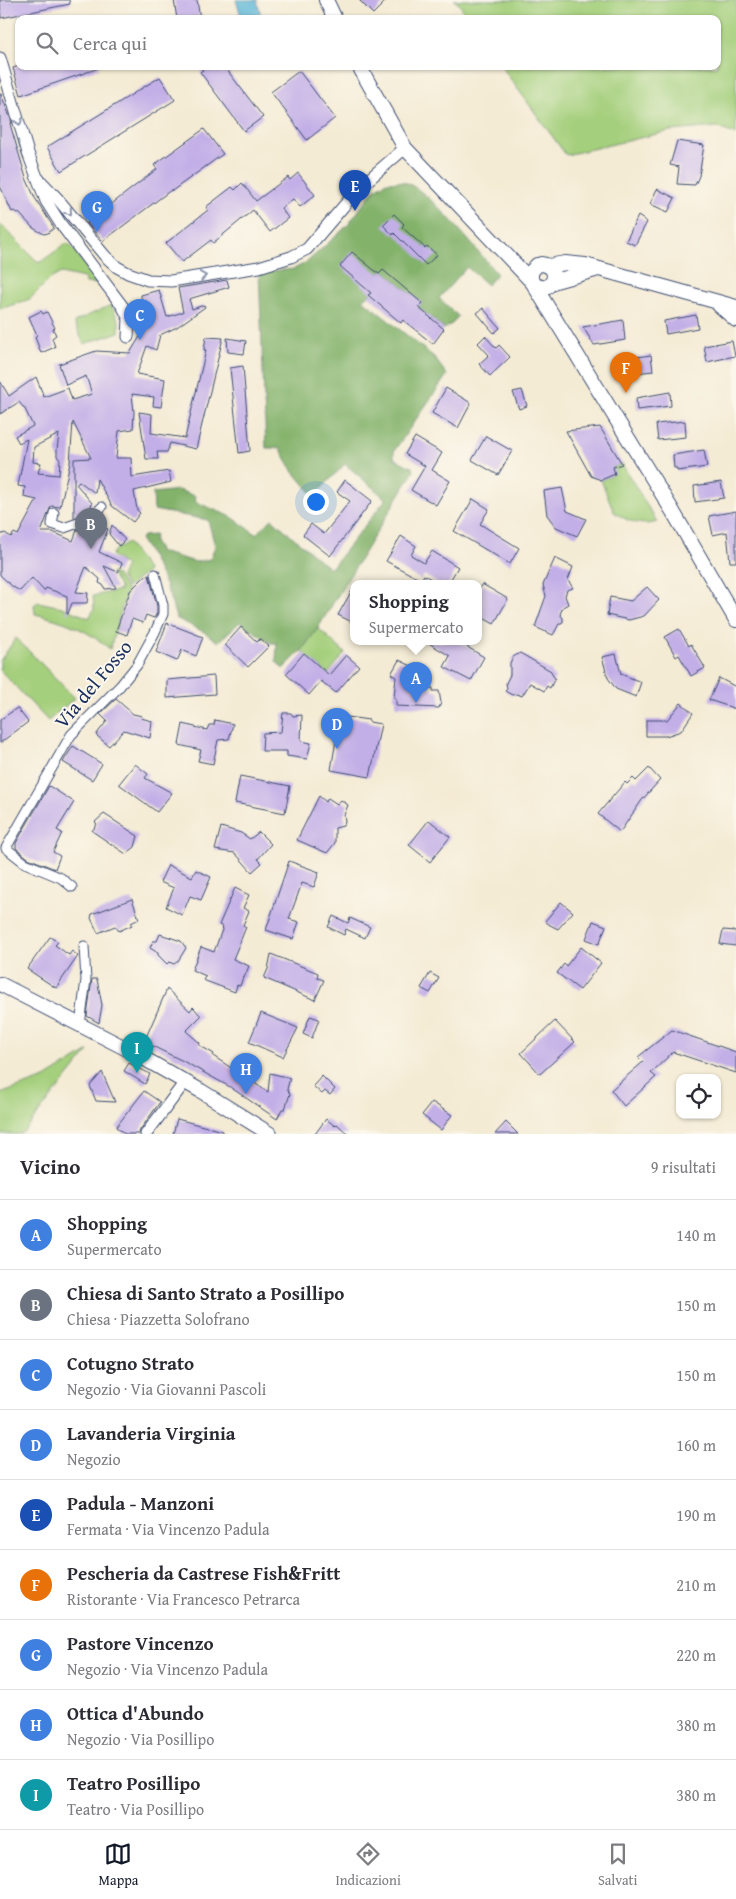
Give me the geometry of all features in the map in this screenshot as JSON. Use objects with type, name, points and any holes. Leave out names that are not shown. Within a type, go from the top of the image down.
[{"type":"street","points":[[326,0],[333,15]]},
{"type":"street","points":[[0,58],[36,176],[46,201],[52,212],[123,307],[129,319],[128,338]]},
{"type":"street","points":[[361,70],[405,148],[533,283],[736,620]]},
{"type":"street","points":[[36,176],[57,198],[105,256],[117,266],[128,273],[148,280],[171,281],[259,267],[291,257],[307,249],[360,187],[405,148]]},
{"type":"street","points":[[512,260],[523,264],[571,263],[603,270],[736,308]]},
{"type":"street","points":[[543,265],[554,274],[551,283],[563,331]]},
{"type":"street","points":[[533,283],[531,272],[543,265]]},
{"type":"street","points":[[533,283],[541,287],[584,272],[603,270]]},
{"type":"street","points":[[716,302],[736,320]]},
{"type":"street","points":[[54,513],[52,524],[64,528],[88,519],[102,507]]},
{"type":"street","name":"Via del Fosso","points":[[72,887],[61,878],[25,864],[6,848],[71,735],[120,686],[137,665],[155,632],[163,614],[163,605],[155,574]]},
{"type":"street","points":[[80,1025],[86,980],[84,946]]},
{"type":"street","points":[[0,984],[185,1082],[270,1134]]},
{"type":"street","points":[[146,1134],[185,1082]]},
{"type":"green space","points":[[454,0],[736,0],[736,135],[717,127],[670,131],[566,155],[504,70],[721,70],[721,15],[466,15]]},
{"type":"green space","points":[[387,182],[403,182],[413,186],[425,195],[439,207],[497,274],[487,285],[467,267],[439,298],[458,316],[453,323],[444,329],[418,307],[422,303],[383,270],[379,274],[341,266],[371,293],[363,300],[434,357],[447,375],[394,451],[394,458],[413,468],[414,471],[318,628],[301,651],[283,669],[276,661],[277,643],[271,643],[240,622],[218,642],[204,632],[176,618],[162,577],[140,539],[143,536],[155,535],[154,542],[160,552],[196,562],[210,559],[215,546],[208,520],[154,510],[153,493],[178,490],[195,496],[196,502],[232,517],[256,534],[272,519],[329,568],[332,567],[386,499],[345,464],[314,496],[293,471],[280,448],[266,448],[259,272],[294,269],[307,262],[348,225],[374,190]]},
{"type":"green space","points":[[0,224],[39,263],[67,243],[74,249],[98,284],[86,283],[84,278],[61,273],[50,279],[30,299],[0,309]]},
{"type":"green space","points":[[111,305],[119,321],[119,332],[84,344],[74,322]]},
{"type":"green space","points":[[622,464],[657,522],[645,524],[634,522],[614,512],[601,480],[614,474],[613,467]]},
{"type":"green space","points":[[127,542],[148,571],[127,588],[121,577],[126,566],[111,555],[118,547],[120,548]]},
{"type":"green space","points":[[111,573],[117,575],[127,591],[110,649],[93,636],[75,627],[35,614],[34,605],[38,602],[62,607],[89,618],[94,609],[93,596],[121,590]]},
{"type":"green space","points":[[318,628],[345,653],[328,674],[301,651]]},
{"type":"green space","points":[[16,638],[75,698],[48,721],[0,670],[0,661]]},
{"type":"green space","points":[[89,1051],[24,1131],[19,1134],[0,1134],[0,1094],[45,1078]]},
{"type":"water","points":[[236,0],[257,0],[261,15],[241,15]]},
{"type":"building","points":[[0,0],[69,0],[70,4],[15,15],[1,18]]},
{"type":"building","points":[[174,0],[197,0],[199,15],[176,15]]},
{"type":"building","points":[[359,0],[387,0],[373,14]]},
{"type":"building","points":[[15,67],[15,70],[93,70],[21,95],[13,68]]},
{"type":"building","points":[[203,70],[227,70],[263,117],[244,131],[200,72]]},
{"type":"building","points":[[299,71],[335,118],[307,140],[271,92]]},
{"type":"building","points":[[160,77],[175,100],[61,171],[47,147]]},
{"type":"building","points":[[0,94],[11,120],[12,124],[10,124],[26,178],[35,198],[54,228],[48,233],[44,234],[33,228],[20,214],[12,212],[0,186]]},
{"type":"building","points":[[204,129],[223,154],[103,241],[87,223],[157,169],[154,165]]},
{"type":"building","points":[[677,141],[704,145],[699,176],[695,185],[677,184],[679,167],[670,165]]},
{"type":"building","points":[[298,173],[315,195],[300,207],[293,199],[281,208],[288,218],[270,232],[253,210],[213,243],[211,240],[182,262],[166,243],[208,210],[206,207],[232,187],[235,190],[242,183],[256,201],[288,177],[290,180]]},
{"type":"building","points":[[657,189],[675,198],[668,212],[650,204]]},
{"type":"building","points":[[394,214],[404,224],[402,227],[425,248],[427,246],[437,255],[426,265],[394,233],[393,235],[383,225]]},
{"type":"building","points":[[638,216],[647,222],[635,245],[626,241]]},
{"type":"building","points":[[352,252],[379,274],[383,270],[422,303],[418,307],[444,329],[433,344],[403,320],[401,323],[368,295],[371,293],[340,266]]},
{"type":"building","points":[[227,280],[229,287],[189,299],[192,309],[204,305],[205,307],[177,327],[160,335],[156,350],[147,346],[137,374],[165,379],[161,407],[153,406],[154,397],[132,394],[133,429],[119,431],[116,458],[131,458],[132,477],[169,471],[171,482],[134,491],[137,510],[140,513],[133,522],[112,506],[97,479],[95,493],[79,481],[76,484],[92,503],[86,514],[74,518],[74,459],[91,458],[73,422],[70,463],[60,507],[51,506],[41,532],[53,532],[73,541],[77,530],[94,523],[108,529],[99,552],[122,563],[118,572],[104,566],[116,588],[105,589],[99,583],[100,579],[86,567],[76,592],[88,593],[87,603],[72,603],[67,614],[67,596],[46,588],[44,591],[32,578],[20,591],[0,575],[0,535],[5,533],[11,537],[14,533],[18,535],[37,500],[24,497],[25,487],[18,486],[27,439],[19,443],[15,436],[33,426],[24,407],[19,402],[0,414],[0,381],[9,396],[36,377],[44,397],[68,388],[72,400],[92,394],[86,376],[66,385],[59,364],[96,351],[130,353],[147,325],[142,308],[141,295],[159,290],[167,317],[183,312],[178,288]],"holes":[[[59,434],[57,456],[60,460],[59,475],[38,473],[41,463],[33,462],[34,447]]]},
{"type":"building","points":[[483,308],[500,328],[494,333],[477,313]]},
{"type":"building","points":[[41,311],[43,314],[47,312],[55,328],[53,329],[56,335],[52,338],[55,347],[41,353],[35,337],[37,335],[29,317]]},
{"type":"building","points":[[696,315],[698,328],[666,334],[664,321]]},
{"type":"building","points":[[623,320],[625,340],[594,345],[583,327]]},
{"type":"building","points":[[485,336],[496,348],[499,345],[510,357],[490,376],[479,364],[489,355],[478,343]]},
{"type":"building","points":[[206,337],[223,338],[196,449],[170,443],[167,452],[157,452],[158,459],[146,459],[139,412],[152,414],[151,433],[185,438],[206,350],[204,350]]},
{"type":"building","points":[[227,338],[246,341],[244,354],[228,352]]},
{"type":"building","points":[[732,341],[735,356],[707,362],[704,346]]},
{"type":"building","points":[[651,355],[653,371],[618,375],[616,360]]},
{"type":"building","points":[[243,366],[250,451],[239,453],[230,368]]},
{"type":"building","points":[[446,388],[471,403],[458,428],[432,413]]},
{"type":"building","points":[[522,390],[527,406],[519,409],[513,392]]},
{"type":"building","points":[[670,392],[671,406],[637,410],[636,398]]},
{"type":"building","points":[[685,421],[686,437],[658,440],[656,424]]},
{"type":"building","points":[[600,427],[622,464],[613,467],[615,474],[601,480],[591,476],[566,431]]},
{"type":"building","points":[[486,436],[512,451],[498,475],[472,460]]},
{"type":"building","points":[[415,437],[442,453],[432,470],[450,481],[436,505],[411,490],[425,466],[405,454]]},
{"type":"building","points":[[704,450],[707,467],[677,471],[677,468],[674,468],[673,455]]},
{"type":"building","points":[[345,480],[372,501],[330,556],[303,535],[311,524],[324,534],[350,501],[337,492]]},
{"type":"building","points":[[721,482],[724,498],[695,502],[694,486]]},
{"type":"building","points":[[562,488],[567,511],[586,519],[577,536],[556,527],[547,515],[544,491]]},
{"type":"building","points":[[473,499],[489,509],[480,524],[519,548],[510,564],[454,531]]},
{"type":"building","points":[[736,511],[736,562],[730,562],[727,532],[713,535],[709,516]]},
{"type":"building","points":[[112,525],[125,540],[119,546],[109,534]]},
{"type":"building","points":[[401,536],[416,546],[411,555],[424,563],[432,551],[458,567],[450,580],[432,580],[424,575],[421,580],[386,561]]},
{"type":"building","points":[[555,558],[573,567],[568,580],[573,588],[567,590],[565,596],[568,604],[563,607],[560,614],[563,622],[559,624],[553,635],[535,627],[546,596],[543,585]]},
{"type":"building","points":[[149,575],[157,613],[154,618],[146,615],[143,623],[132,619],[127,635],[116,631],[130,591],[143,578]]},
{"type":"building","points":[[482,584],[508,599],[494,624],[482,617]]},
{"type":"building","points":[[647,587],[659,600],[644,616],[629,620],[607,615],[610,597],[631,601]]},
{"type":"building","points":[[350,594],[350,621],[338,615]]},
{"type":"building","points":[[167,623],[203,637],[196,656],[182,650],[177,661],[156,652]]},
{"type":"building","points":[[241,627],[257,642],[260,639],[269,646],[248,667],[225,645]]},
{"type":"building","points":[[679,629],[689,646],[691,644],[705,668],[691,676],[679,655],[676,657],[665,637]]},
{"type":"building","points":[[432,645],[464,645],[484,657],[471,681],[444,667],[450,656]]},
{"type":"building","points":[[304,653],[329,675],[346,655],[359,666],[336,693],[321,681],[309,695],[286,674]]},
{"type":"building","points":[[520,653],[551,671],[555,678],[550,688],[547,686],[544,691],[530,683],[522,696],[512,695],[505,691],[510,675],[510,663],[513,657]]},
{"type":"building","points":[[616,654],[621,674],[641,682],[636,697],[616,689],[608,678],[602,657]]},
{"type":"building","points":[[399,660],[420,670],[415,687],[433,688],[433,691],[439,691],[441,703],[439,708],[396,706],[396,699],[394,698],[396,677],[391,674]]},
{"type":"building","points":[[214,676],[215,694],[167,698],[167,680]]},
{"type":"building","points":[[719,678],[736,687],[736,709],[709,700]]},
{"type":"building","points":[[116,699],[133,714],[152,721],[150,738],[124,730],[109,746],[96,735],[107,721],[100,714]]},
{"type":"building","points":[[681,703],[693,713],[681,731],[666,736],[646,736],[646,720],[667,720]]},
{"type":"building","points":[[17,708],[28,722],[0,743],[0,720]]},
{"type":"building","points":[[283,713],[291,713],[293,716],[302,715],[301,741],[311,743],[307,759],[287,756],[287,751],[262,751],[263,733],[281,732]]},
{"type":"building","points":[[340,716],[369,720],[369,722],[381,724],[370,777],[331,770]]},
{"type":"building","points":[[215,720],[233,724],[229,739],[218,740],[213,764],[198,761],[201,750],[179,745],[183,724],[207,730],[209,725],[214,725]]},
{"type":"building","points":[[73,746],[102,764],[92,780],[63,762]]},
{"type":"building","points":[[135,764],[148,774],[145,778],[172,793],[157,812],[119,784]]},
{"type":"building","points":[[649,768],[660,780],[642,800],[620,832],[598,814],[625,782],[627,784],[633,778],[636,781]]},
{"type":"building","points":[[240,776],[290,786],[285,813],[235,803]]},
{"type":"building","points":[[49,786],[74,802],[57,830],[62,833],[53,852],[60,856],[55,869],[28,858],[16,848],[16,843]]},
{"type":"building","points":[[319,796],[326,802],[328,798],[337,804],[341,800],[348,805],[344,815],[345,821],[343,826],[335,828],[335,843],[327,853],[297,840]]},
{"type":"building","points":[[104,814],[138,836],[135,847],[126,854],[92,831],[97,824],[95,822]]},
{"type":"building","points":[[429,820],[450,837],[430,862],[409,845]]},
{"type":"building","points":[[221,827],[241,833],[250,839],[259,832],[271,844],[258,859],[262,863],[252,872],[235,853],[215,850]]},
{"type":"building","points":[[289,861],[319,872],[314,887],[302,883],[289,919],[299,922],[293,939],[266,930]]},
{"type":"building","points":[[168,865],[192,877],[196,870],[211,877],[201,900],[190,896],[182,915],[166,907],[174,888],[160,882]]},
{"type":"building","points":[[235,888],[249,895],[243,908],[249,911],[243,925],[246,927],[233,959],[249,966],[240,986],[237,985],[235,992],[203,980],[206,976],[192,970],[201,947],[214,952],[223,927],[219,925]]},
{"type":"building","points":[[132,899],[139,919],[131,923],[132,925],[119,931],[115,926],[98,933],[91,918],[92,914]]},
{"type":"building","points":[[561,902],[573,912],[558,929],[545,921]]},
{"type":"building","points":[[333,916],[348,923],[350,918],[370,927],[365,938],[346,929],[344,935],[328,927]]},
{"type":"building","points":[[593,921],[606,926],[599,944],[586,939]]},
{"type":"building","points":[[723,930],[736,931],[736,946],[720,944]]},
{"type":"building","points":[[160,934],[181,941],[186,948],[174,964],[169,962],[167,964],[158,953],[150,948],[153,941],[157,941]]},
{"type":"building","points":[[50,937],[58,942],[55,945],[69,955],[72,951],[78,956],[56,988],[27,969]]},
{"type":"building","points":[[581,947],[601,963],[580,990],[557,973],[564,964],[566,966]]},
{"type":"building","points":[[271,954],[318,973],[317,978],[324,980],[315,1000],[264,978]]},
{"type":"building","points":[[430,973],[439,978],[430,993],[421,988]]},
{"type":"building","points":[[92,979],[97,979],[102,1005],[99,1023],[87,1016]]},
{"type":"building","points":[[167,989],[190,1011],[193,1007],[201,1016],[186,1031],[200,1043],[199,1045],[214,1054],[213,1056],[268,1092],[270,1073],[290,1078],[287,1089],[290,1094],[285,1109],[282,1109],[277,1119],[230,1087],[144,1042]]},
{"type":"building","points":[[261,1013],[298,1028],[283,1057],[249,1042]]},
{"type":"building","points":[[310,1016],[319,1019],[312,1038],[303,1034]]},
{"type":"building","points":[[555,1021],[575,1042],[540,1074],[521,1053]]},
{"type":"building","points":[[672,1030],[736,1052],[736,1073],[673,1052],[651,1073],[656,1077],[624,1106],[611,1090],[643,1062],[638,1057]]},
{"type":"building","points":[[129,1063],[150,1074],[145,1084],[124,1071]]},
{"type":"building","points":[[102,1072],[115,1102],[96,1101],[90,1086]]},
{"type":"building","points":[[322,1076],[335,1089],[330,1095],[325,1091],[322,1094],[313,1086]]},
{"type":"building","points":[[144,1091],[160,1102],[139,1134],[125,1134],[116,1127]]},
{"type":"building","points":[[432,1102],[452,1115],[441,1130],[422,1115]]},
{"type":"building","points":[[177,1119],[222,1131],[222,1134],[173,1134]]},
{"type":"building","points":[[326,1119],[335,1126],[337,1124],[348,1134],[315,1134]]},
{"type":"building","points":[[506,1122],[518,1134],[495,1134]]},
{"type":"place","name":"Padula - Manzoni","points":[[355,211]]},
{"type":"place","name":"Pastore Vincenzo","points":[[97,232]]},
{"type":"place","name":"Cotugno Strato","points":[[140,340]]},
{"type":"place","name":"Pescheria da Castrese Fish&Fritt","points":[[626,393]]},
{"type":"place","name":"Chiesa di Santo Strato a Posillipo","points":[[91,549]]},
{"type":"place","name":"Shopping","points":[[416,703]]},
{"type":"place","name":"Lavanderia Virginia","points":[[337,749]]},
{"type":"place","name":"Teatro Posillipo","points":[[137,1073]]},
{"type":"place","name":"Ottica d'Abundo","points":[[246,1094]]}]
